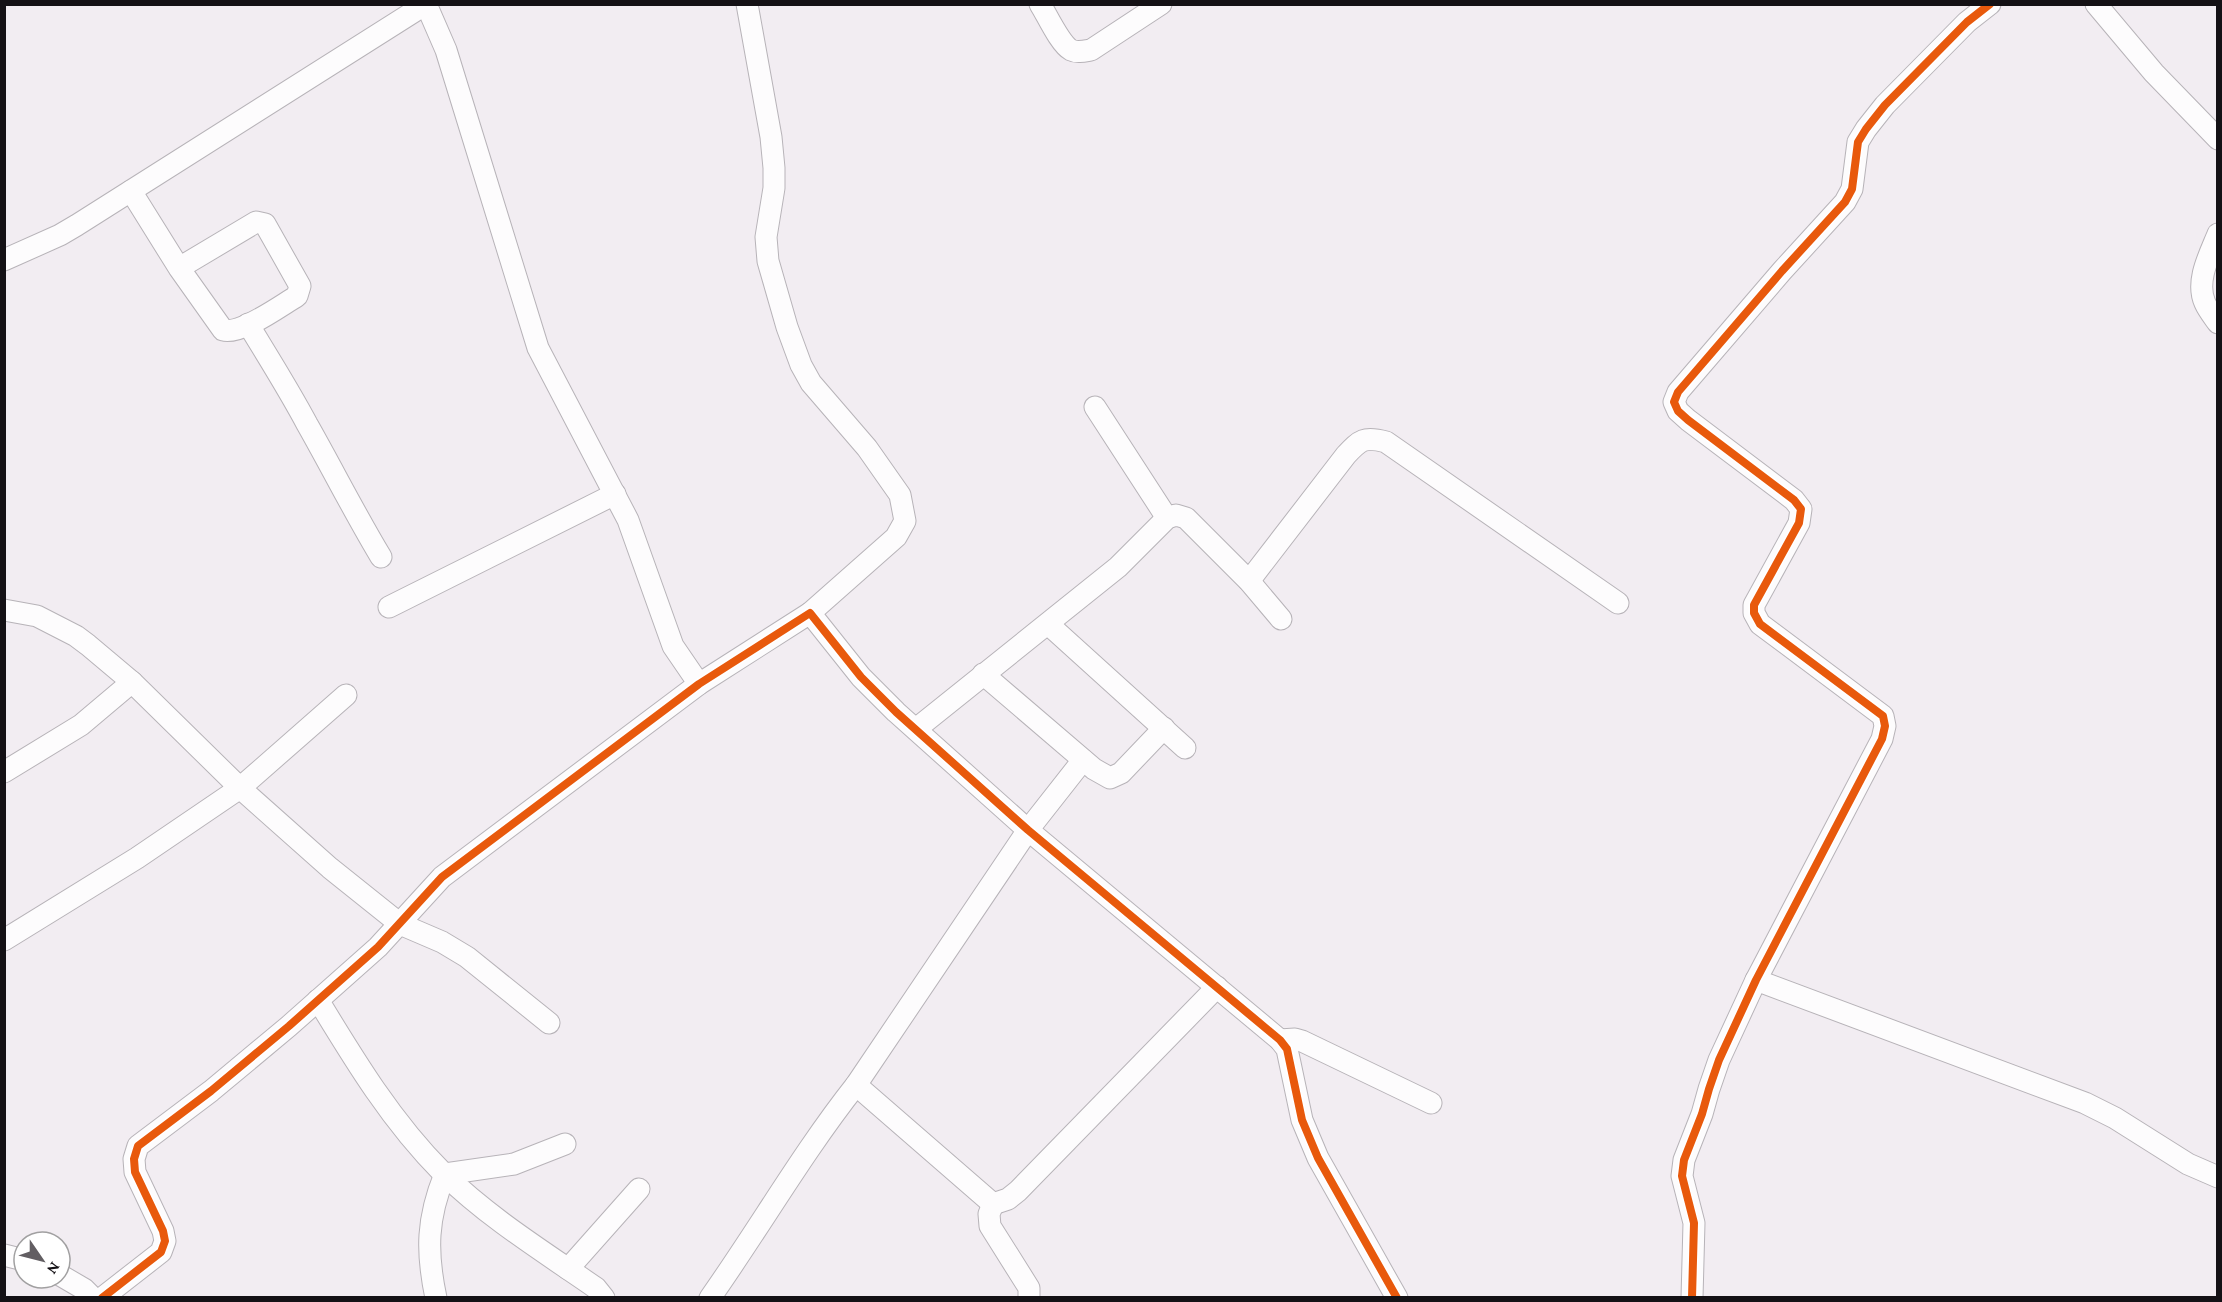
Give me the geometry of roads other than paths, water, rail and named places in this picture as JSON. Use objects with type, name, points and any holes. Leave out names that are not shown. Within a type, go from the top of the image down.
[{"type":"street","points":[[4,260],[60,235],[426,4],[446,50],[538,348],[615,494],[640,549],[673,646],[699,684]]},
{"type":"street","points":[[102,1298],[161,1252],[165,1241],[163,1231],[135,1172],[134,1159],[138,1146],[211,1091],[318,1000],[400,924],[442,877],[699,684],[810,613],[896,537],[905,521],[900,495],[867,448],[811,383],[801,365],[787,327],[768,261],[766,237],[774,188],[774,168],[771,136],[747,4]]},
{"type":"street","points":[[1040,4],[1065,44],[1072,51],[1082,52],[1091,50],[1161,4]]},
{"type":"street","points":[[1692,1298],[1694,1223],[1682,1176],[1684,1160],[1719,1060],[1756,980],[1882,738],[1885,726],[1883,716],[1862,698],[1760,624],[1754,613],[1754,605],[1799,523],[1801,509],[1794,500],[1688,420],[1678,411],[1674,402],[1678,392],[1845,201],[1852,189],[1858,142],[1866,129],[1886,105],[1967,22],[1990,4]]},
{"type":"street","points":[[2096,4],[2154,73],[2217,139]]},
{"type":"street","points":[[131,191],[178,268],[223,330],[230,332],[248,324],[297,296],[300,286],[265,224],[256,222],[178,268]]},
{"type":"street","points":[[2217,234],[2207,262],[2201,290],[2204,302],[2217,323]]},
{"type":"street","points":[[248,324],[306,421],[345,492],[352,510],[381,557]]},
{"type":"street","points":[[1095,407],[1167,518]]},
{"type":"street","points":[[1249,581],[1346,455],[1360,440],[1374,438],[1386,442],[1618,603]]},
{"type":"street","points":[[389,607],[615,494]]},
{"type":"street","points":[[916,729],[1118,567],[1167,518],[1176,515],[1186,518],[1249,581],[1281,620]]},
{"type":"street","points":[[4,610],[37,616],[88,645],[132,682],[240,788],[330,868],[400,924],[442,942],[467,957],[549,1023]]},
{"type":"street","points":[[810,613],[861,677],[916,729],[1028,830],[1280,1040],[1287,1049],[1302,1120],[1318,1158],[1397,1298]]},
{"type":"street","points":[[1048,624],[1185,747]]},
{"type":"street","points":[[983,674],[1083,760],[1110,778],[1121,773],[1164,728]]},
{"type":"street","points":[[4,772],[81,725],[132,682]]},
{"type":"street","points":[[4,940],[136,858],[240,788],[346,695]]},
{"type":"street","points":[[710,1298],[825,1125],[856,1084],[1028,830],[1083,760]]},
{"type":"street","points":[[1756,980],[2085,1103],[2115,1118],[2188,1164],[2217,1177]]},
{"type":"street","points":[[1029,1298],[1029,1288],[990,1226],[989,1214],[993,1204],[1008,1199],[1018,1191],[1217,987]]},
{"type":"street","points":[[318,1000],[360,1070],[402,1126],[445,1174],[506,1225],[596,1288],[604,1298]]},
{"type":"street","points":[[1280,1040],[1302,1041],[1431,1103]]},
{"type":"street","points":[[856,1084],[993,1204]]},
{"type":"street","points":[[445,1174],[514,1164],[565,1144]]},
{"type":"street","points":[[436,1298],[429,1254],[430,1227],[435,1200],[445,1174]]},
{"type":"street","points":[[568,1269],[639,1189]]},
{"type":"street","points":[[72,1282],[93,1298]]}]
